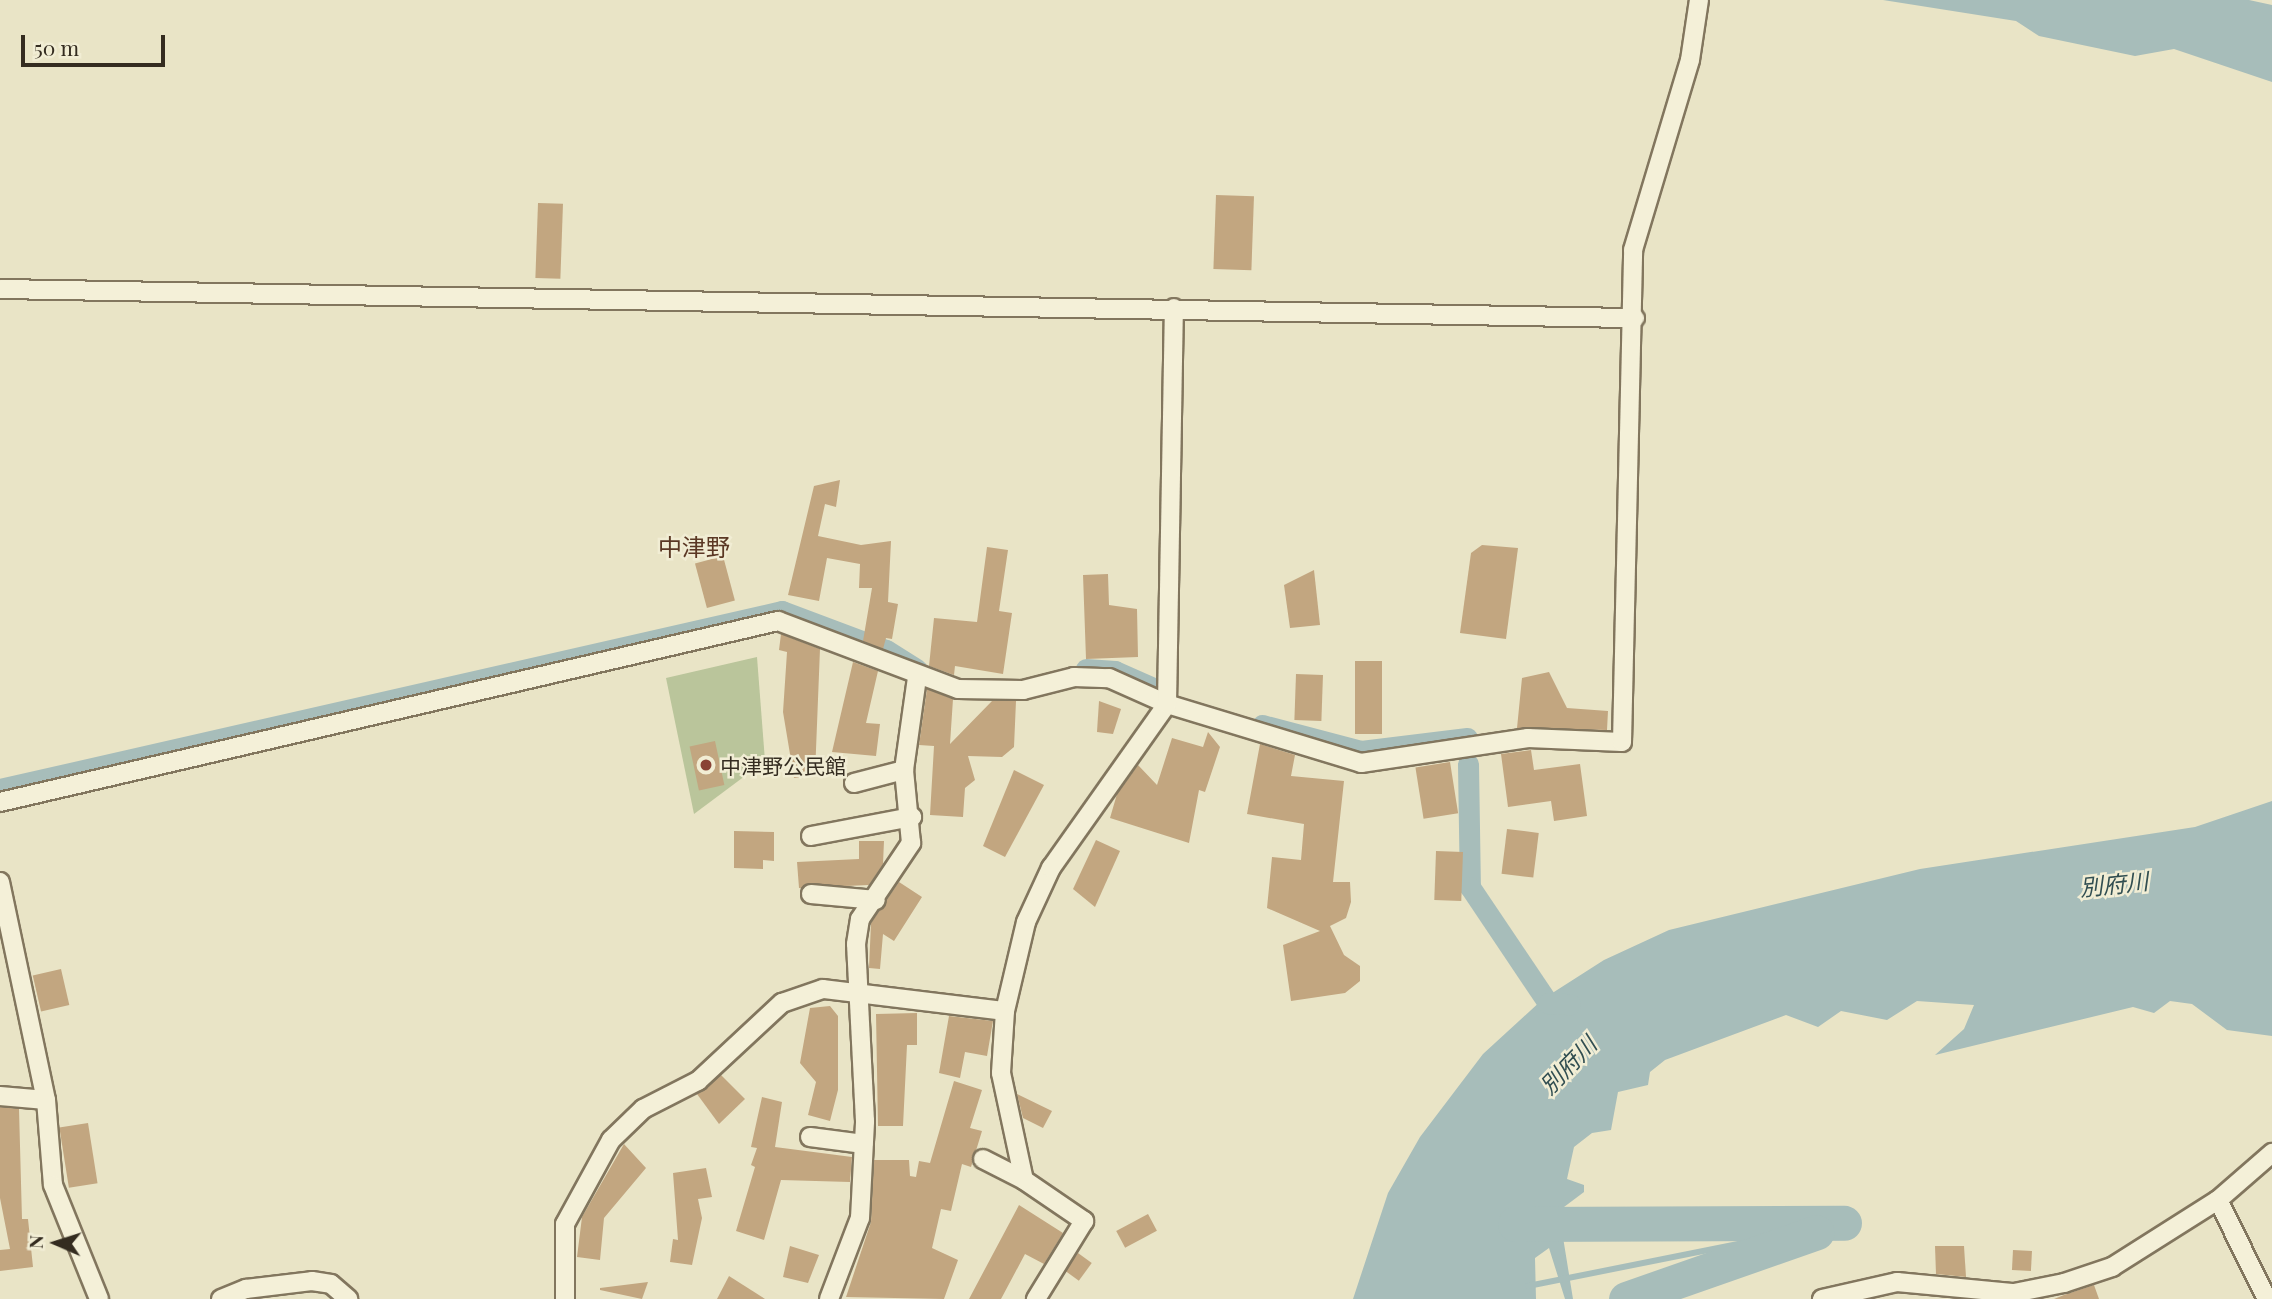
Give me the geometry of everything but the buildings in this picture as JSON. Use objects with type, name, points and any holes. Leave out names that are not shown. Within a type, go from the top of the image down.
[{"type":"street","points":[[0,802],[778,621],[867,652],[917,677],[976,692],[1091,676],[1167,704],[1361,763],[1528,738],[1622,742],[1634,318],[1633,250],[1690,60],[1698,6]]},
{"type":"street","points":[[0,289],[1634,318]]},
{"type":"street","points":[[1024,1180],[1000,1073],[1005,1011],[1026,922],[1051,868],[1167,704],[1174,308]]},
{"type":"street","points":[[829,1299],[860,1218],[864,1144],[858,993],[860,919],[908,854],[912,817],[904,770],[917,677]]},
{"type":"street","points":[[854,783],[904,770]]},
{"type":"street","points":[[811,836],[912,817]]},
{"type":"street","points":[[0,882],[46,1100],[53,1185],[99,1299]]},
{"type":"street","points":[[811,894],[876,900]]},
{"type":"street","points":[[565,1299],[565,1224],[611,1140],[643,1109],[698,1081],[782,1003],[823,989],[1005,1011]]},
{"type":"street","points":[[0,1097],[46,1100]]},
{"type":"street","points":[[810,1138],[864,1144]]},
{"type":"street","points":[[1822,1299],[1897,1282],[2014,1293],[2064,1283],[2112,1267],[2218,1200],[2272,1153]]},
{"type":"street","points":[[983,1159],[1024,1180],[1084,1221],[1036,1299]]},
{"type":"street","points":[[2218,1200],[2267,1299]]},
{"type":"street","points":[[221,1299],[246,1289],[312,1282],[331,1284],[348,1299]]},
{"type":"green space","points":[[757,657],[765,761],[694,814],[666,678]]},
{"type":"water","points":[[1883,0],[2249,0],[2272,5],[2272,82],[2174,49],[2135,56],[2039,36],[2016,21]]},
{"type":"water","points":[[2272,801],[2272,1036],[2227,1030],[2192,1004],[2170,1001],[2154,1013],[2133,1007],[1935,1055],[1964,1029],[1974,1005],[1917,1001],[1887,1020],[1841,1011],[1818,1027],[1786,1015],[1665,1060],[1650,1072],[1648,1085],[1618,1092],[1611,1130],[1592,1133],[1574,1147],[1567,1179],[1584,1185],[1584,1192],[1564,1207],[1562,1231],[1573,1299],[1565,1299],[1549,1248],[1535,1258],[1536,1299],[1353,1299],[1388,1193],[1420,1137],[1483,1054],[1543,999],[1604,960],[1669,930],[1920,869],[2195,827]]},
{"type":"waterway","points":[[0,789],[782,611],[886,650],[917,669]]},
{"type":"waterway","points":[[1086,669],[1115,671],[1151,687]]},
{"type":"waterway","points":[[1262,725],[1361,751],[1467,738]]},
{"type":"waterway","points":[[1468,764],[1470,887],[1548,1003],[1570,1004]]},
{"type":"waterway","points":[[1528,1286],[1844,1223]]},
{"type":"waterway","name":"別府川","points":[[1515,1224],[1844,1223]]},
{"type":"waterway","name":"別府川","points":[[1626,1299],[1817,1232]]},
{"type":"place","name":"中津野公民館","points":[[706,765]]},
{"type":"district","name":"中津野","points":[[694,547]]}]
